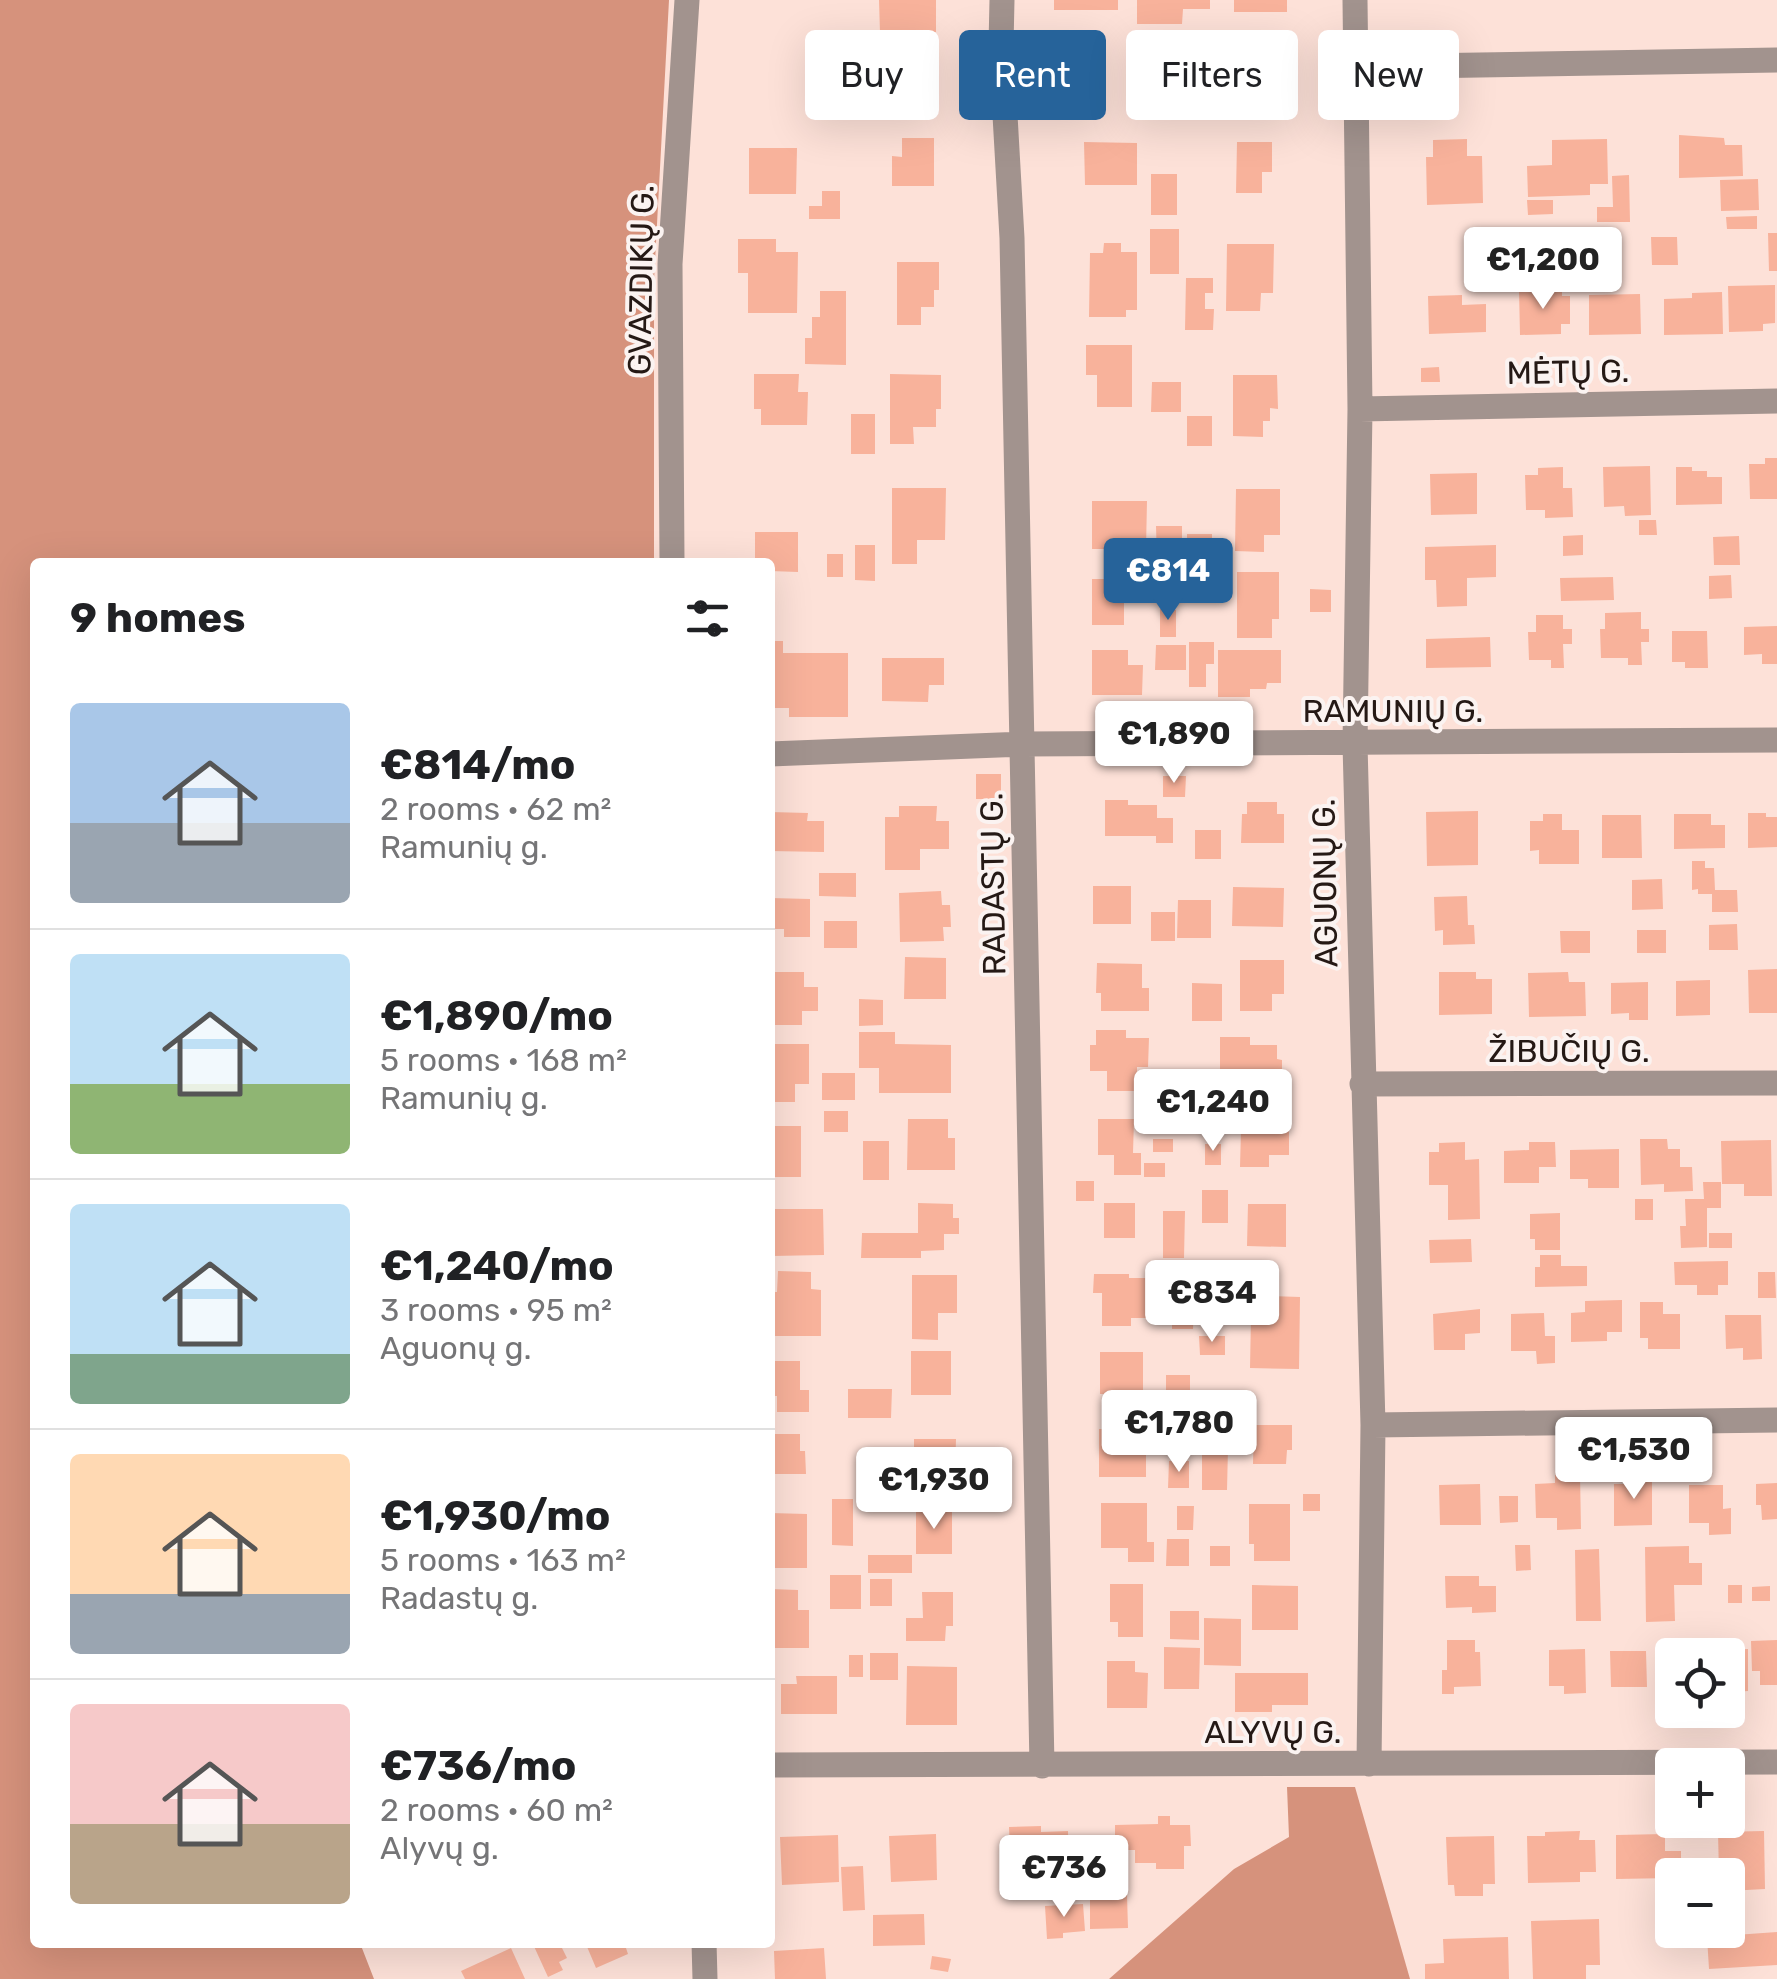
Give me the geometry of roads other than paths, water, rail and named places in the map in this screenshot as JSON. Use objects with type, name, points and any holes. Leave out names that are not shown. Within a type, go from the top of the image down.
[{"type":"street","name":"GVAZDIKŲ G.","points":[[672,558],[670,264],[687,0]]},
{"type":"street","name":"RADASTŲ G.","points":[[1002,0],[1012,238],[1042,1766]]},
{"type":"street","name":"AGUONŲ G.","points":[[1354,0],[1355,30]]},
{"type":"street","points":[[1459,65],[1777,60]]},
{"type":"street","name":"AGUONŲ G.","points":[[1357,120],[1360,409],[1355,744],[1373,1424],[1369,1764]]},
{"type":"street","name":"MĖTŲ G.","points":[[1360,409],[1777,401]]},
{"type":"street","name":"RAMUNIŲ G.","points":[[775,754],[1022,744],[1777,740]]},
{"type":"street","name":"ŽIBUČIŲ G.","points":[[1362,1084],[1777,1083]]},
{"type":"street","points":[[1373,1424],[1777,1420]]},
{"type":"street","name":"ALYVŲ G.","points":[[775,1765],[1777,1762]]},
{"type":"street","points":[[704,1948],[705,1979]]}]
